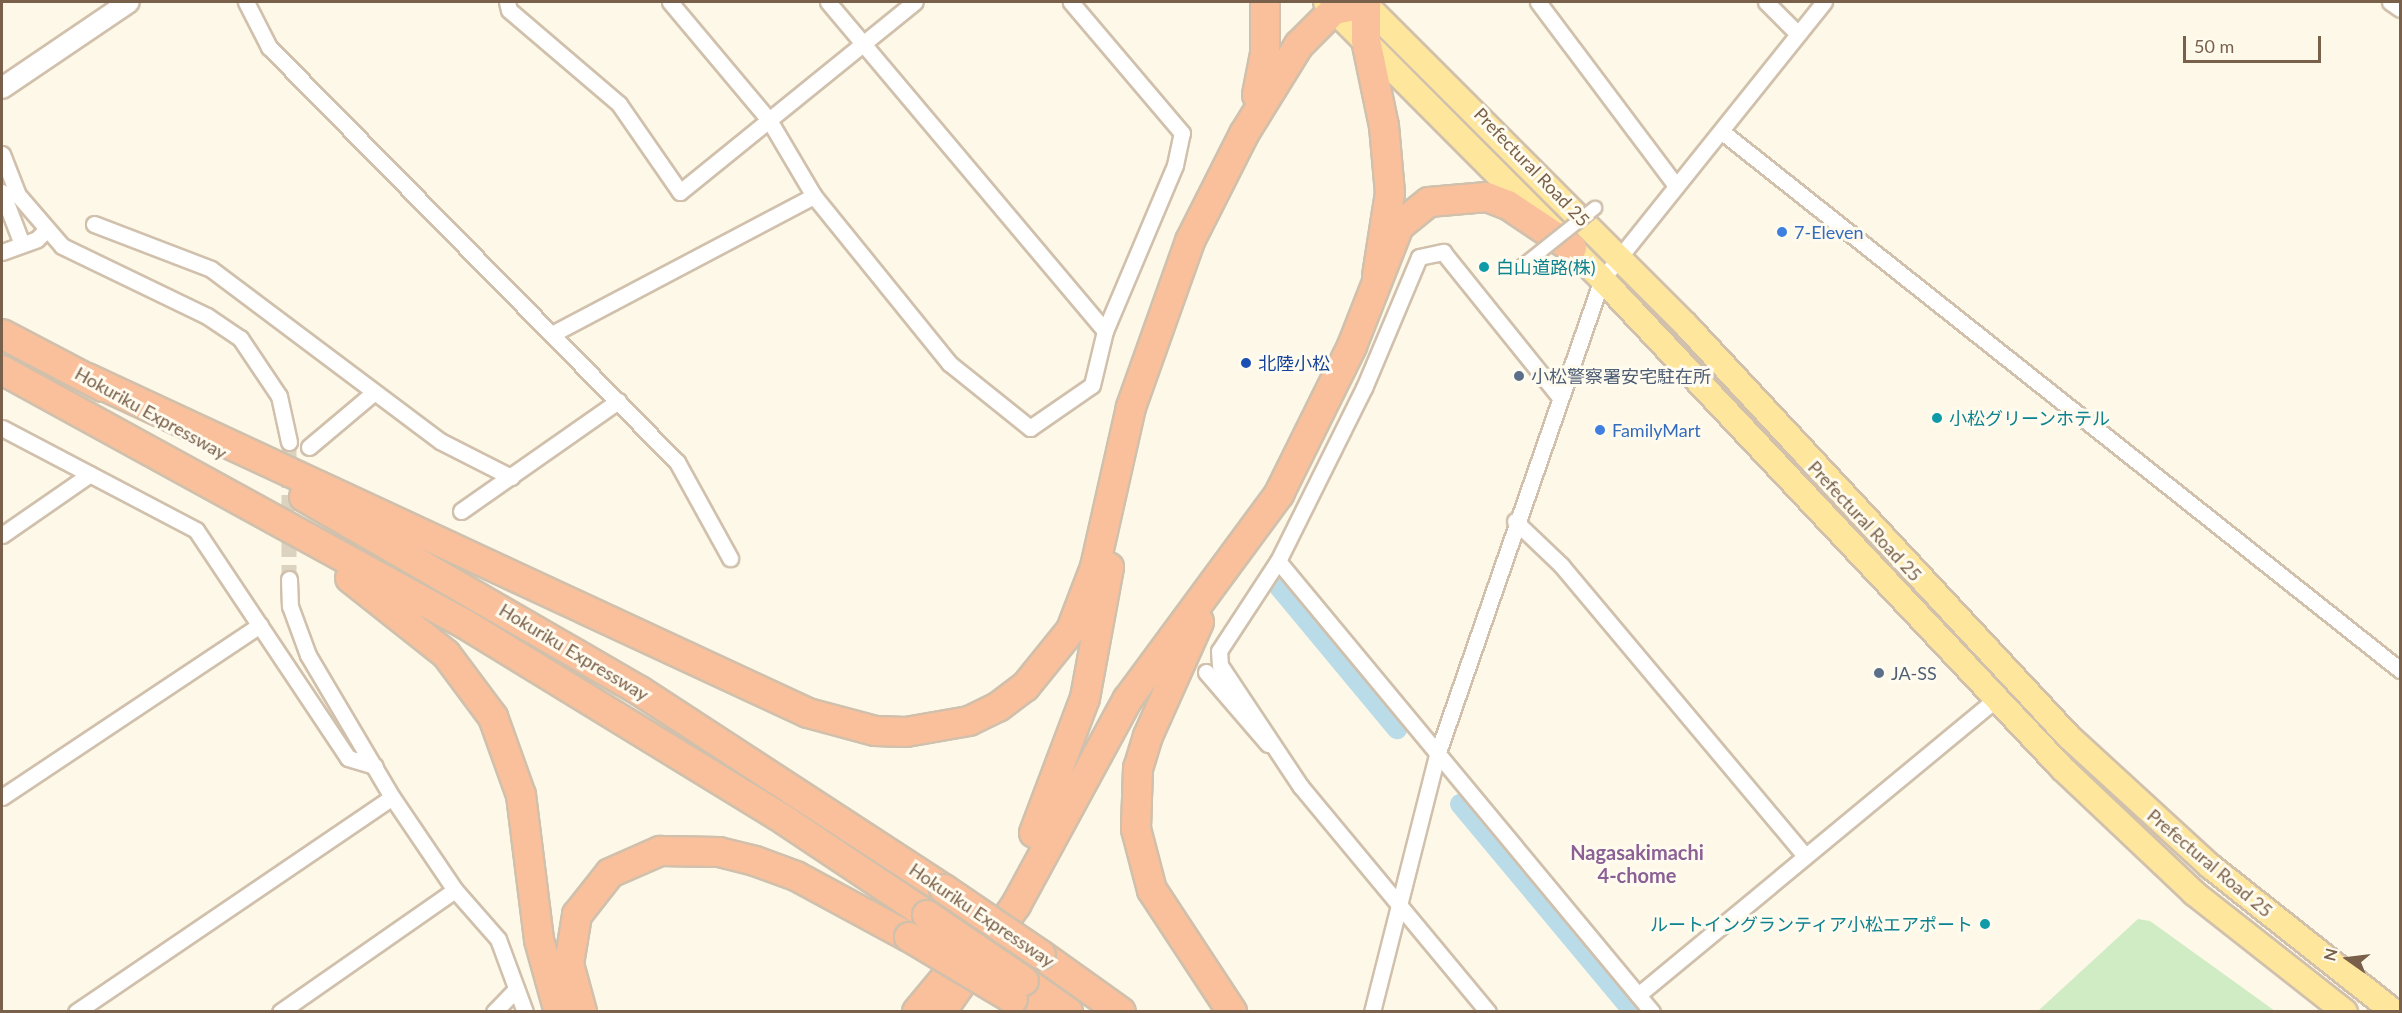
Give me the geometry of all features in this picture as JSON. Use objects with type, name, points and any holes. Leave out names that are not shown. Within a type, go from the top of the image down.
[{"type":"highway","points":[[1244,134],[1265,54],[1265,2]]},
{"type":"highway","points":[[87,378],[775,699],[875,731],[935,730],[969,721],[1025,687],[1051,660],[1086,600],[1131,407],[1178,270],[1244,134],[1293,53],[1330,6],[1365,3],[1366,40],[1389,172],[1388,220],[1377,276]]},
{"type":"highway","points":[[1232,1011],[1152,890],[1136,829],[1135,797],[1138,768],[1161,702],[1246,543],[1303,448],[1352,346],[1377,276],[1399,226],[1421,207],[1447,196],[1487,197],[1508,205],[1572,248]]},
{"type":"highway","name":"Hokuriku Expressway","points":[[2,334],[87,378],[508,612],[670,710],[944,889],[1121,1011]]},
{"type":"highway","name":"Hokuriku Expressway","points":[[2,370],[465,624],[767,809],[927,915],[1023,997],[1068,1011]]},
{"type":"highway","points":[[2,380],[272,529],[383,600],[446,654],[493,717],[510,754],[521,795],[539,940],[558,1011]]},
{"type":"highway","points":[[917,1011],[986,918],[1050,802],[1097,650],[1108,579],[1113,484]]},
{"type":"highway","points":[[941,1011],[1016,905],[1128,699],[1246,543]]},
{"type":"highway","points":[[582,1011],[569,964],[577,915],[610,873],[660,851],[719,852],[755,861],[796,876],[1023,997]]},
{"type":"main road","name":"Prefectural Road 25","points":[[1365,3],[1616,254],[2068,736],[2210,866],[2394,1011]]},
{"type":"main road","name":"Prefectural Road 25","points":[[1330,6],[1602,279],[1996,699],[2194,893],[2345,1011]]},
{"type":"street","points":[[2,88],[129,2]]},
{"type":"street","points":[[246,2],[269,47],[677,462],[730,558]]},
{"type":"street","points":[[507,2],[509,10],[619,104],[680,192],[915,2]]},
{"type":"street","points":[[670,2],[769,120],[814,196],[949,363],[1030,428],[1092,385],[1105,331],[1175,165],[1182,133],[1071,2]]},
{"type":"street","points":[[828,2],[1105,331]]},
{"type":"street","points":[[1538,2],[1674,183]]},
{"type":"street","points":[[1766,2],[1798,34]]},
{"type":"street","points":[[1372,1011],[1397,903],[1437,755],[1558,395],[1602,279],[1616,254],[1674,183],[1721,131],[1824,2]]},
{"type":"street","points":[[2391,2],[2400,9]]},
{"type":"street","points":[[1721,131],[2400,670]]},
{"type":"street","points":[[2,154],[18,195],[62,246],[207,316],[240,338],[279,396],[289,442]]},
{"type":"street","points":[[2,192],[22,244]]},
{"type":"street","points":[[552,334],[814,196]]},
{"type":"street","points":[[1521,267],[1595,208]]},
{"type":"street","points":[[94,224],[211,269],[372,394],[440,441],[511,477]]},
{"type":"street","points":[[2,252],[22,244],[47,229]]},
{"type":"street","points":[[1275,750],[1264,725],[1220,665],[1219,651],[1278,561],[1364,388],[1419,257],[1443,252],[1558,395]]},
{"type":"street","points":[[309,447],[372,394]]},
{"type":"street","points":[[461,511],[618,401]]},
{"type":"street","points":[[2,428],[196,530],[348,758],[375,766]]},
{"type":"street","points":[[2,535],[90,474]]},
{"type":"street","points":[[1515,521],[1561,565],[1805,856]]},
{"type":"street","points":[[1278,561],[1652,1011]]},
{"type":"street","points":[[289,579],[290,606],[308,655],[392,797],[454,890],[498,939],[525,1011]]},
{"type":"street","points":[[2,797],[260,625]]},
{"type":"street","points":[[1206,672],[1242,719],[1275,750],[1397,903],[1488,1011]]},
{"type":"street","points":[[1638,995],[1996,699]]},
{"type":"street","points":[[76,1011],[392,797]]},
{"type":"street","points":[[280,1011],[454,890]]},
{"type":"street","points":[[494,1011],[516,989]]},
{"type":"green space","points":[[2138,919],[2150,921],[2275,1011],[2038,1011]]},
{"type":"waterway","points":[[1279,587],[1397,729]]},
{"type":"waterway","points":[[1460,804],[1633,1012]]},
{"type":"tunnel","points":[[289,442],[289,579]]},
{"type":"place","name":"7-Eleven","points":[[1782,232]]},
{"type":"place","name":"白山道路(株)","points":[[1484,267]]},
{"type":"place","name":"北陸小松","points":[[1246,363]]},
{"type":"place","name":"小松警察署安宅駐在所","points":[[1519,376]]},
{"type":"place","name":"小松グリーンホテル","points":[[1937,418]]},
{"type":"place","name":"FamilyMart","points":[[1600,430]]},
{"type":"place","name":"JA-SS","points":[[1879,673]]},
{"type":"place","name":"ルートイングランティア小松エアポート","points":[[1985,924]]},
{"type":"district","name":"Nagasakimachi 4-chome","points":[[1637,864]]}]
